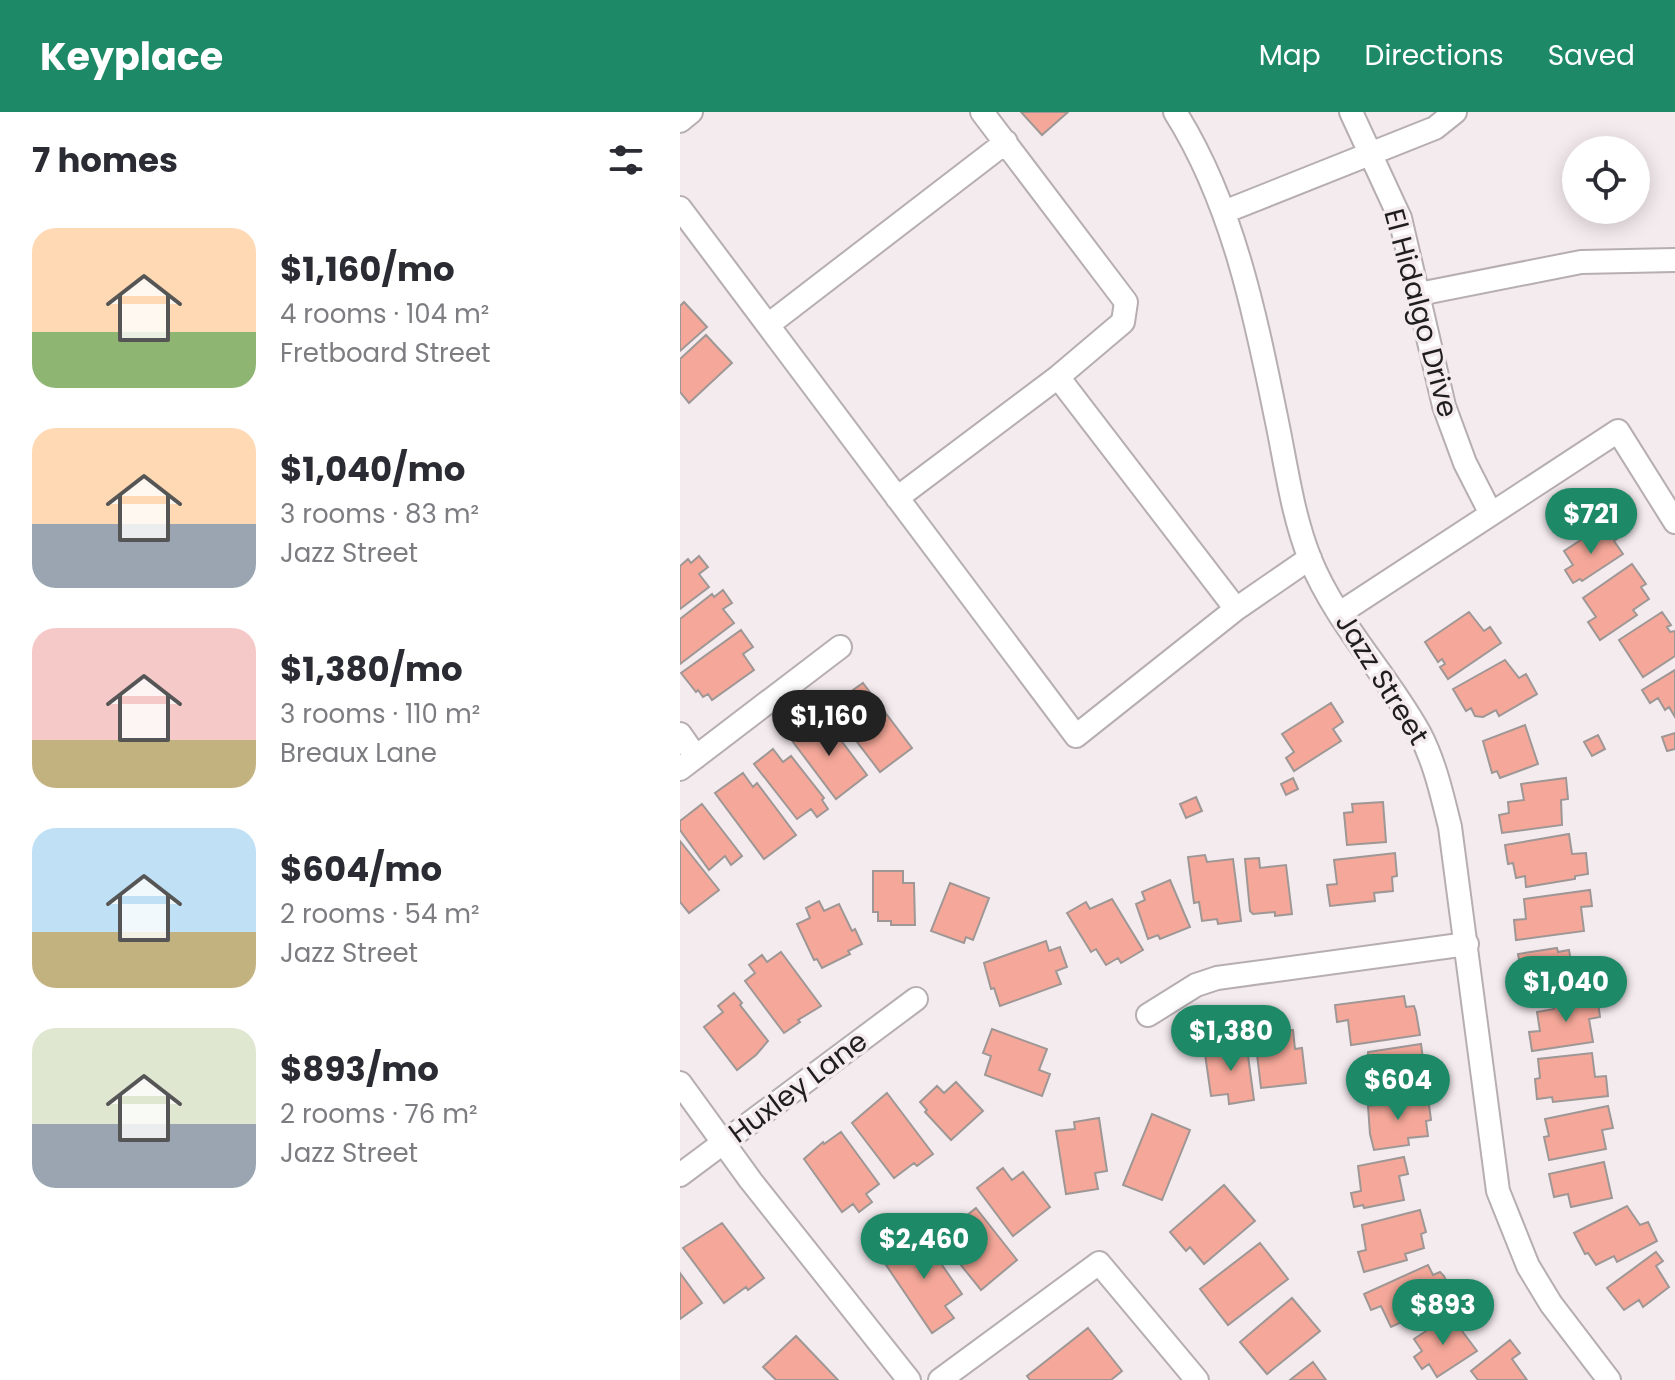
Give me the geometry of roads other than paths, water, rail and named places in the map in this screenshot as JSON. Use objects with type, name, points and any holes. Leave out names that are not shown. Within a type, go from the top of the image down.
[{"type":"street","points":[[680,121],[691,112]]},
{"type":"street","points":[[897,498],[1058,377],[1123,322],[1126,302],[982,112]]},
{"type":"street","name":"Jazz Street","points":[[1175,112],[1224,212],[1254,308],[1293,501],[1310,558],[1340,613],[1420,734],[1435,769],[1450,827],[1498,1191],[1528,1266],[1551,1304],[1609,1380]]},
{"type":"street","name":"El Hidalgo Drive","points":[[1351,112],[1400,218],[1444,406],[1454,436],[1491,514]]},
{"type":"street","points":[[1224,212],[1435,128],[1455,112]]},
{"type":"street","points":[[768,325],[1006,142]]},
{"type":"street","points":[[680,208],[1076,736],[1236,609],[1310,558]]},
{"type":"street","points":[[1419,294],[1581,262],[1675,260]]},
{"type":"street","points":[[1058,377],[1236,609]]},
{"type":"street","points":[[1340,613],[1618,431],[1675,522]]},
{"type":"street","points":[[680,734],[688,763],[840,647]]},
{"type":"street","points":[[1148,1015],[1196,985],[1217,978],[1467,944]]},
{"type":"street","name":"Huxley Lane","points":[[680,1175],[916,999]]},
{"type":"street","points":[[680,1083],[723,1143],[909,1380]]},
{"type":"street","points":[[940,1380],[1099,1263],[1197,1380]]}]
